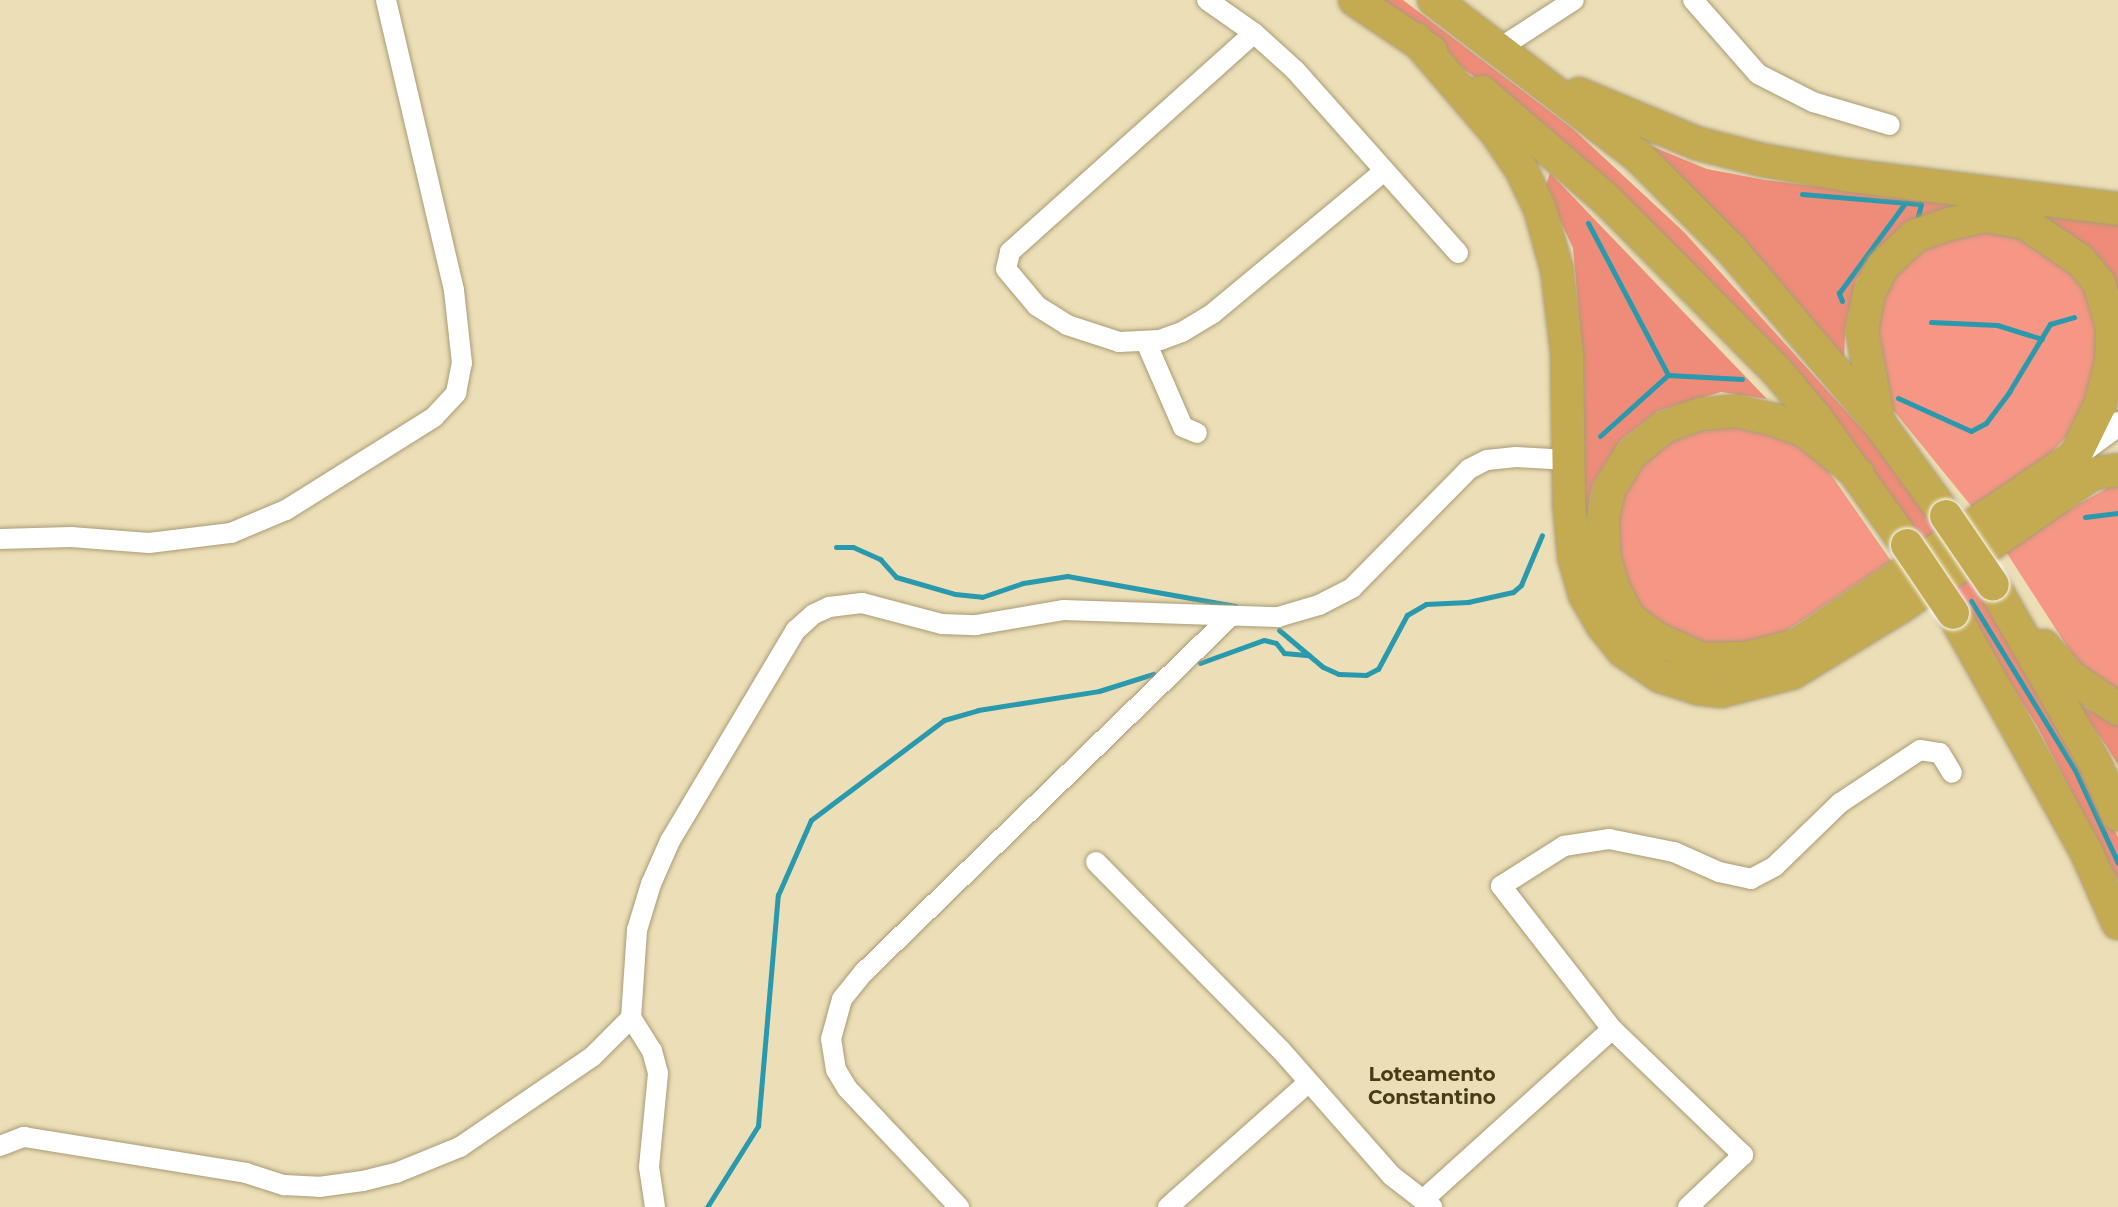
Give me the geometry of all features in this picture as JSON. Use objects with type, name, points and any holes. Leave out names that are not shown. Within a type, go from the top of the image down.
[{"type":"highway","points":[[1355,0],[1416,39],[1605,198],[1724,314],[1776,370],[1858,474],[1953,613],[2085,849],[2118,923]]},
{"type":"highway","points":[[1434,0],[1500,48],[1637,155],[1731,249],[1879,423],[1996,590],[2094,761],[2118,815]]},
{"type":"highway","points":[[1416,39],[1496,132],[1521,169],[1540,209],[1557,270],[1567,353],[1574,557],[1585,595],[1603,626],[1623,651],[1660,675],[1696,688],[1721,691],[1792,673],[1900,607],[2095,466],[2103,394],[2111,363],[2112,327],[2099,284],[2081,261],[2051,237],[2015,221],[1986,216],[1952,223],[1915,236],[1883,266],[1869,294],[1862,331],[1879,423]]},
{"type":"highway","points":[[1528,70],[1633,119],[1696,143],[1762,160],[1868,178],[2118,209]]},
{"type":"highway","points":[[1858,474],[1805,431],[1775,420],[1737,411],[1700,414],[1664,427],[1630,455],[1609,490],[1603,519],[1605,556],[1615,591],[1630,619],[1658,639],[1702,659],[1747,658],[1797,645],[2095,466]]},
{"type":"highway","points":[[1996,590],[2072,677],[2118,709]]},
{"type":"street","points":[[0,539],[71,537],[149,543],[231,533],[296,504],[434,417],[456,393],[462,363],[454,290],[386,0]]},
{"type":"street","points":[[1208,0],[1254,33],[1295,70],[1458,254]]},
{"type":"street","points":[[1500,48],[1574,0]]},
{"type":"street","points":[[1693,0],[1758,74],[1786,92],[1890,125]]},
{"type":"street","points":[[1254,33],[1029,233],[1006,260],[1012,278],[1051,318],[1119,342],[1146,342],[1182,332],[1212,314],[1384,171]]},
{"type":"street","points":[[1146,342],[1183,427],[1197,432]]},
{"type":"street","points":[[2095,466],[2118,424]]},
{"type":"street","points":[[2095,466],[2118,456]]},
{"type":"street","points":[[655,1207],[649,1167],[658,1074],[652,1051],[631,1018],[637,930],[670,841],[796,630],[814,614],[829,607],[862,603],[942,624],[976,625],[1063,610],[1278,617],[1319,605],[1352,588],[1444,492],[1469,470],[1487,460],[1569,460]]},
{"type":"street","points":[[959,1207],[847,1088],[836,1070],[831,1039],[842,999],[864,972],[1231,616]]},
{"type":"street","points":[[1688,1207],[1743,1155],[1612,1029],[1501,886],[1564,846],[1609,839],[1674,852],[1719,872],[1751,879],[1774,866],[1855,792],[1920,750],[1940,753],[1952,773]]},
{"type":"street","points":[[1096,862],[1309,1082],[1392,1176],[1427,1203],[1612,1029]]},
{"type":"street","points":[[0,1146],[24,1137],[246,1173],[284,1185],[319,1187],[363,1181],[396,1173],[460,1147],[592,1057],[631,1018]]},
{"type":"street","points":[[1168,1207],[1309,1082]]},
{"type":"shaded area","points":[[1372,0],[1403,0],[1573,129],[1684,232],[1901,472],[1943,527],[1920,548],[1537,124]]},
{"type":"shaded area","points":[[1629,137],[1707,169],[1765,180],[2118,223],[2118,300],[2100,262],[2060,228],[2022,214],[1888,241],[1856,280],[1845,329],[1844,368]]},
{"type":"shaded area","points":[[1550,173],[1767,399],[1721,392],[1658,411],[1620,441],[1593,484],[1581,538],[1580,326],[1573,248],[1545,188]]},
{"type":"shaded area","points":[[1964,229],[2014,231],[2088,284],[2103,352],[2078,425],[2044,460],[1972,507],[1881,395],[1871,357],[1877,294],[1915,251]]},
{"type":"shaded area","points":[[1707,417],[1806,439],[1891,561],[1780,635],[1742,646],[1703,647],[1647,619],[1611,556],[1623,477],[1691,421]]},
{"type":"shaded area","points":[[2118,482],[2118,692],[2077,662],[2003,547]]},
{"type":"shaded area","points":[[1964,569],[2077,757],[2118,837],[2118,881],[2037,726],[1947,580]]},
{"type":"shaded area","points":[[2077,704],[2118,724],[2118,765],[2107,747]]},
{"type":"waterway","points":[[1802,194],[1921,204],[1917,220]]},
{"type":"waterway","points":[[1842,301],[1839,293],[1905,203]]},
{"type":"waterway","points":[[1588,223],[1668,375]]},
{"type":"waterway","points":[[1898,398],[1971,431],[1986,423],[2009,392],[2050,324],[2074,317]]},
{"type":"waterway","points":[[1931,322],[1997,325],[2042,339]]},
{"type":"waterway","points":[[1600,436],[1668,375],[1742,379]]},
{"type":"waterway","points":[[2085,517],[2118,513]]},
{"type":"waterway","points":[[1279,630],[1323,667],[1339,674],[1366,675],[1378,669],[1407,615],[1426,604],[1468,602],[1513,592],[1521,585],[1542,535]]},
{"type":"waterway","points":[[836,547],[853,547],[880,559],[896,577],[955,594],[982,597],[1023,583],[1067,576],[1235,606]]},
{"type":"waterway","points":[[1971,601],[2075,770],[2118,863]]},
{"type":"waterway","points":[[1200,663],[1264,640],[1276,643],[1284,653],[1309,655]]},
{"type":"waterway","points":[[707,1207],[758,1126],[778,895],[811,820],[944,720],[978,710],[1099,691],[1153,674]]},
{"type":"district","name":"Loteamento Constantino","points":[[1432,1086]]}]
